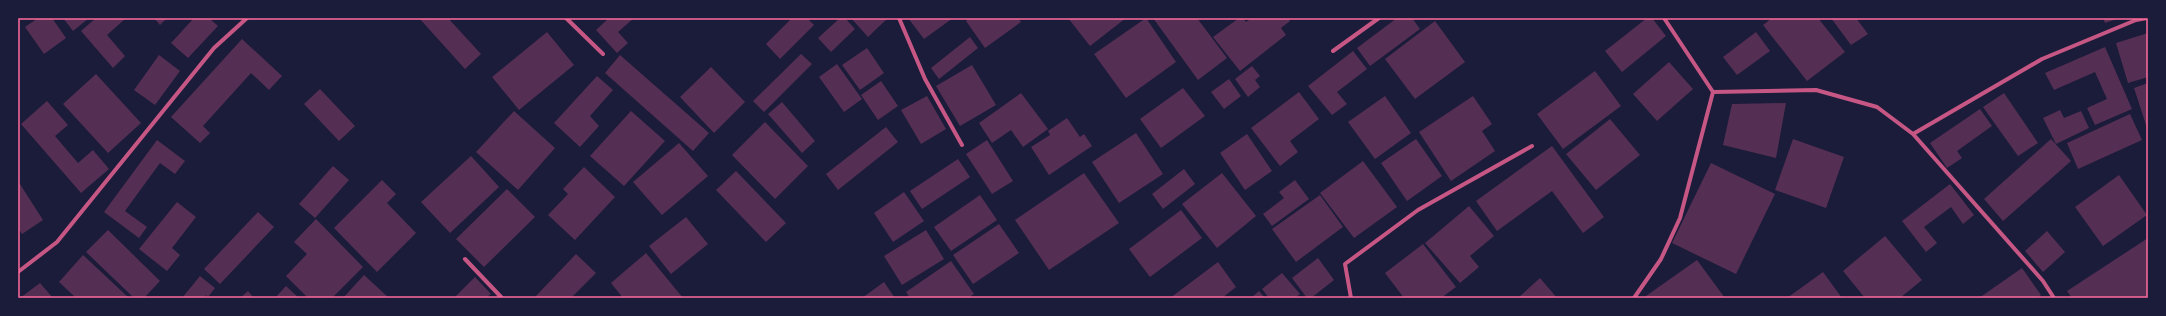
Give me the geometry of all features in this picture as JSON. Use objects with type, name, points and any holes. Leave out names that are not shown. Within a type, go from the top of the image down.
[{"type":"street","points":[[18,272],[57,242],[214,48],[247,18]]},
{"type":"street","points":[[566,18],[603,54]]},
{"type":"street","points":[[899,18],[925,79],[962,145]]},
{"type":"street","points":[[1333,51],[1379,18]]},
{"type":"street","points":[[1634,298],[1661,260],[1680,218],[1713,92],[1664,18]]},
{"type":"street","points":[[1913,134],[2042,59],[2136,20],[2147,18]]},
{"type":"street","points":[[1713,92],[1816,90],[1877,106],[1913,134],[2043,281],[2054,298]]},
{"type":"street","points":[[1351,298],[1345,264],[1418,210],[1532,146]]},
{"type":"street","points":[[465,258],[502,298]]},
{"type":"building","points":[[38,18],[52,18],[66,38],[44,54],[25,27]]},
{"type":"building","points":[[63,18],[89,18],[73,31]]},
{"type":"building","points":[[96,18],[126,18],[107,35],[125,56],[113,68],[81,31]]},
{"type":"building","points":[[154,18],[167,18],[160,25]]},
{"type":"building","points":[[194,18],[209,18],[218,26],[188,58],[171,43]]},
{"type":"building","points":[[419,18],[448,18],[481,54],[465,69]]},
{"type":"building","points":[[609,18],[634,18],[618,32],[628,43],[617,53],[596,30]]},
{"type":"building","points":[[792,18],[807,18],[814,25],[780,59],[766,44]]},
{"type":"building","points":[[840,18],[845,18],[855,29],[831,52],[818,38]]},
{"type":"building","points":[[851,18],[888,18],[868,37]]},
{"type":"building","points":[[908,18],[953,18],[924,39]]},
{"type":"building","points":[[969,18],[1018,18],[1021,22],[985,48],[966,21]]},
{"type":"building","points":[[1068,18],[1126,18],[1090,46]]},
{"type":"building","points":[[1146,18],[1176,62],[1126,98],[1094,54]]},
{"type":"building","points":[[1153,18],[1197,18],[1227,58],[1198,80]]},
{"type":"building","points":[[1239,18],[1243,18],[1246,22],[1251,18],[1288,18],[1290,21],[1281,28],[1286,35],[1240,71],[1213,37]]},
{"type":"building","points":[[1397,18],[1412,18],[1420,29],[1370,66],[1357,48]]},
{"type":"building","points":[[1647,18],[1652,18],[1666,36],[1622,72],[1605,51]]},
{"type":"building","points":[[1772,18],[1818,18],[1845,52],[1807,81],[1763,25]]},
{"type":"building","points":[[1831,18],[1856,18],[1868,34],[1851,45]]},
{"type":"building","points":[[2103,18],[2120,18],[2105,23]]},
{"type":"building","points":[[1435,21],[1465,62],[1415,99],[1385,59]]},
{"type":"building","points":[[547,32],[574,65],[519,110],[492,77]]},
{"type":"building","points":[[1756,32],[1770,51],[1737,75],[1723,57]]},
{"type":"building","points":[[2148,33],[2148,77],[2128,83],[2116,43]]},
{"type":"building","points":[[970,37],[978,48],[939,79],[931,68]]},
{"type":"building","points":[[242,39],[282,76],[269,90],[251,73],[203,126],[210,133],[200,143],[171,117]]},
{"type":"building","points":[[2105,47],[2132,109],[2095,125],[2087,108],[2107,99],[2095,72],[2054,90],[2045,73]]},
{"type":"building","points":[[867,48],[884,73],[860,90],[842,65]]},
{"type":"building","points":[[1353,51],[1367,69],[1337,92],[1347,104],[1332,115],[1308,86]]},
{"type":"building","points":[[801,54],[812,64],[764,112],[753,101]]},
{"type":"building","points":[[159,55],[180,71],[155,105],[134,90]]},
{"type":"building","points":[[620,55],[709,133],[693,151],[605,73]]},
{"type":"building","points":[[1669,62],[1693,89],[1657,121],[1633,94]]},
{"type":"building","points":[[837,64],[862,99],[844,112],[819,77]]},
{"type":"building","points":[[972,65],[996,105],[960,126],[936,86]]},
{"type":"building","points":[[1252,66],[1260,76],[1255,80],[1260,87],[1248,97],[1235,79]]},
{"type":"building","points":[[711,67],[745,102],[714,133],[680,97]]},
{"type":"building","points":[[1595,71],[1621,106],[1563,149],[1537,114]]},
{"type":"building","points":[[96,74],[141,123],[108,153],[63,104]]},
{"type":"building","points":[[597,76],[613,90],[590,116],[599,126],[580,147],[554,123]]},
{"type":"building","points":[[1229,79],[1241,96],[1224,109],[1211,92]]},
{"type":"building","points":[[881,81],[898,106],[878,120],[861,95]]},
{"type":"building","points":[[2148,83],[2148,131],[2134,88]]},
{"type":"building","points":[[1183,88],[1205,116],[1161,148],[1140,119]]},
{"type":"building","points":[[320,89],[355,126],[339,141],[304,104]]},
{"type":"building","points":[[1299,92],[1319,119],[1290,141],[1298,152],[1280,166],[1251,128]]},
{"type":"building","points":[[1021,93],[1048,129],[1023,147],[1011,130],[992,143],[979,123]]},
{"type":"building","points":[[2004,93],[2038,143],[2018,156],[1983,107]]},
{"type":"building","points":[[927,96],[946,129],[921,144],[901,110]]},
{"type":"building","points":[[1385,96],[1411,133],[1375,159],[1348,122]]},
{"type":"building","points":[[1473,96],[1492,124],[1482,131],[1495,151],[1451,181],[1419,132]]},
{"type":"building","points":[[47,101],[68,125],[55,136],[78,163],[93,150],[109,169],[81,193],[21,124]]},
{"type":"building","points":[[782,102],[815,141],[802,153],[768,114]]},
{"type":"building","points":[[1786,103],[1776,158],[1723,145],[1732,104]]},
{"type":"building","points":[[1980,109],[1992,126],[1957,151],[1962,158],[1947,168],[1930,143]]},
{"type":"building","points":[[2060,110],[2064,118],[2081,111],[2089,128],[2056,144],[2043,118]]},
{"type":"building","points":[[514,111],[555,148],[518,190],[476,152]]},
{"type":"building","points":[[631,111],[665,141],[624,186],[590,156]]},
{"type":"building","points":[[2130,114],[2142,140],[2078,169],[2067,143]]},
{"type":"building","points":[[1067,118],[1080,137],[1084,134],[1092,146],[1049,175],[1031,147],[1050,135],[1048,131]]},
{"type":"building","points":[[1610,119],[1640,155],[1596,190],[1566,154]]},
{"type":"building","points":[[765,122],[808,166],[775,199],[732,155]]},
{"type":"building","points":[[886,127],[898,142],[838,190],[826,174]]},
{"type":"building","points":[[1136,133],[1163,174],[1119,203],[1092,162]]},
{"type":"building","points":[[1247,134],[1272,171],[1245,190],[1220,153]]},
{"type":"building","points":[[1416,139],[1442,176],[1407,201],[1381,163]]},
{"type":"building","points":[[1793,139],[1844,157],[1826,208],[1775,190]]},
{"type":"building","points":[[2051,139],[2071,161],[2003,221],[1984,199]]},
{"type":"building","points":[[157,140],[185,161],[175,174],[160,163],[125,211],[147,227],[139,238],[104,212]]},
{"type":"building","points":[[987,140],[1013,181],[992,194],[966,154]]},
{"type":"building","points":[[679,143],[708,176],[662,215],[633,182]]},
{"type":"building","points":[[1552,146],[1604,217],[1583,233],[1552,191],[1497,231],[1476,201]]},
{"type":"building","points":[[471,156],[499,187],[450,233],[421,202]]},
{"type":"building","points":[[958,159],[970,177],[922,209],[910,191]]},
{"type":"building","points":[[1363,161],[1397,207],[1354,238],[1320,193]]},
{"type":"building","points":[[1711,163],[1775,194],[1736,274],[1672,243]]},
{"type":"building","points":[[333,166],[349,180],[315,218],[299,204]]},
{"type":"building","points":[[584,167],[615,197],[575,240],[548,215],[568,194],[563,189]]},
{"type":"building","points":[[1184,169],[1195,184],[1163,209],[1152,194]]},
{"type":"building","points":[[736,171],[786,223],[766,242],[716,190]]},
{"type":"building","points":[[1084,173],[1119,223],[1049,270],[1015,220]]},
{"type":"building","points":[[1222,173],[1256,216],[1217,248],[1182,204]]},
{"type":"building","points":[[2119,175],[2147,215],[2103,246],[2075,207]]},
{"type":"building","points":[[382,180],[396,194],[387,203],[416,233],[377,272],[334,228]]},
{"type":"building","points":[[1295,180],[1309,199],[1272,226],[1263,214],[1284,198],[1279,192]]},
{"type":"building","points":[[18,181],[43,220],[22,234],[18,228]]},
{"type":"building","points":[[1950,184],[1974,215],[1963,224],[1951,207],[1924,227],[1937,243],[1926,252],[1902,221]]},
{"type":"building","points":[[507,189],[535,217],[484,267],[456,239]]},
{"type":"building","points":[[904,192],[924,221],[893,242],[874,213]]},
{"type":"building","points":[[980,195],[997,220],[951,251],[934,227]]},
{"type":"building","points":[[1320,195],[1343,227],[1296,262],[1272,229]]},
{"type":"building","points":[[177,202],[196,217],[172,248],[180,255],[167,271],[139,249]]},
{"type":"building","points":[[1469,206],[1494,236],[1470,256],[1479,267],[1460,283],[1425,243]]},
{"type":"building","points":[[1181,210],[1202,238],[1150,277],[1129,249]]},
{"type":"building","points":[[258,212],[274,227],[220,284],[204,269]]},
{"type":"building","points":[[686,217],[708,244],[671,274],[649,246]]},
{"type":"building","points":[[316,219],[363,267],[332,298],[308,298],[286,276],[307,254],[294,242]]},
{"type":"building","points":[[999,224],[1019,253],[973,284],[953,255]]},
{"type":"building","points":[[108,230],[160,281],[144,298],[134,298],[86,252]]},
{"type":"building","points":[[926,230],[944,259],[902,285],[884,256]]},
{"type":"building","points":[[2047,231],[2065,252],[2043,272],[2025,251]]},
{"type":"building","points":[[1885,236],[1922,280],[1900,298],[1865,298],[1843,271]]},
{"type":"building","points":[[2148,238],[2148,298],[2072,298],[2067,291]]},
{"type":"building","points":[[1423,244],[1456,287],[1441,298],[1404,298],[1385,273]]},
{"type":"building","points":[[646,253],[683,298],[623,298],[611,283]]},
{"type":"building","points":[[576,254],[596,273],[571,298],[534,298]]},
{"type":"building","points":[[83,255],[129,298],[76,298],[59,282]]},
{"type":"building","points":[[1318,258],[1334,280],[1311,298],[1307,298],[1292,278]]},
{"type":"building","points":[[1697,260],[1725,298],[1648,298],[1646,296]]},
{"type":"building","points":[[951,261],[974,294],[968,298],[910,298],[906,292]]},
{"type":"building","points":[[1218,262],[1236,287],[1222,298],[1170,298]]},
{"type":"building","points":[[2022,268],[2041,295],[2037,298],[1979,298]]},
{"type":"building","points":[[1823,272],[1842,298],[1787,298]]},
{"type":"building","points":[[1282,273],[1300,294],[1295,298],[1269,298],[1262,289]]},
{"type":"building","points":[[364,275],[389,298],[343,298]]},
{"type":"building","points":[[200,276],[215,288],[208,297],[206,295],[204,298],[182,298]]},
{"type":"building","points":[[475,277],[491,294],[486,298],[454,298]]},
{"type":"building","points":[[1540,278],[1557,298],[1518,298]]},
{"type":"building","points":[[884,282],[895,298],[862,298]]},
{"type":"building","points":[[40,283],[53,298],[20,298]]},
{"type":"building","points":[[286,286],[299,298],[275,298]]},
{"type":"building","points":[[248,291],[254,298],[240,298]]},
{"type":"building","points":[[1259,291],[1265,298],[1251,298]]}]
